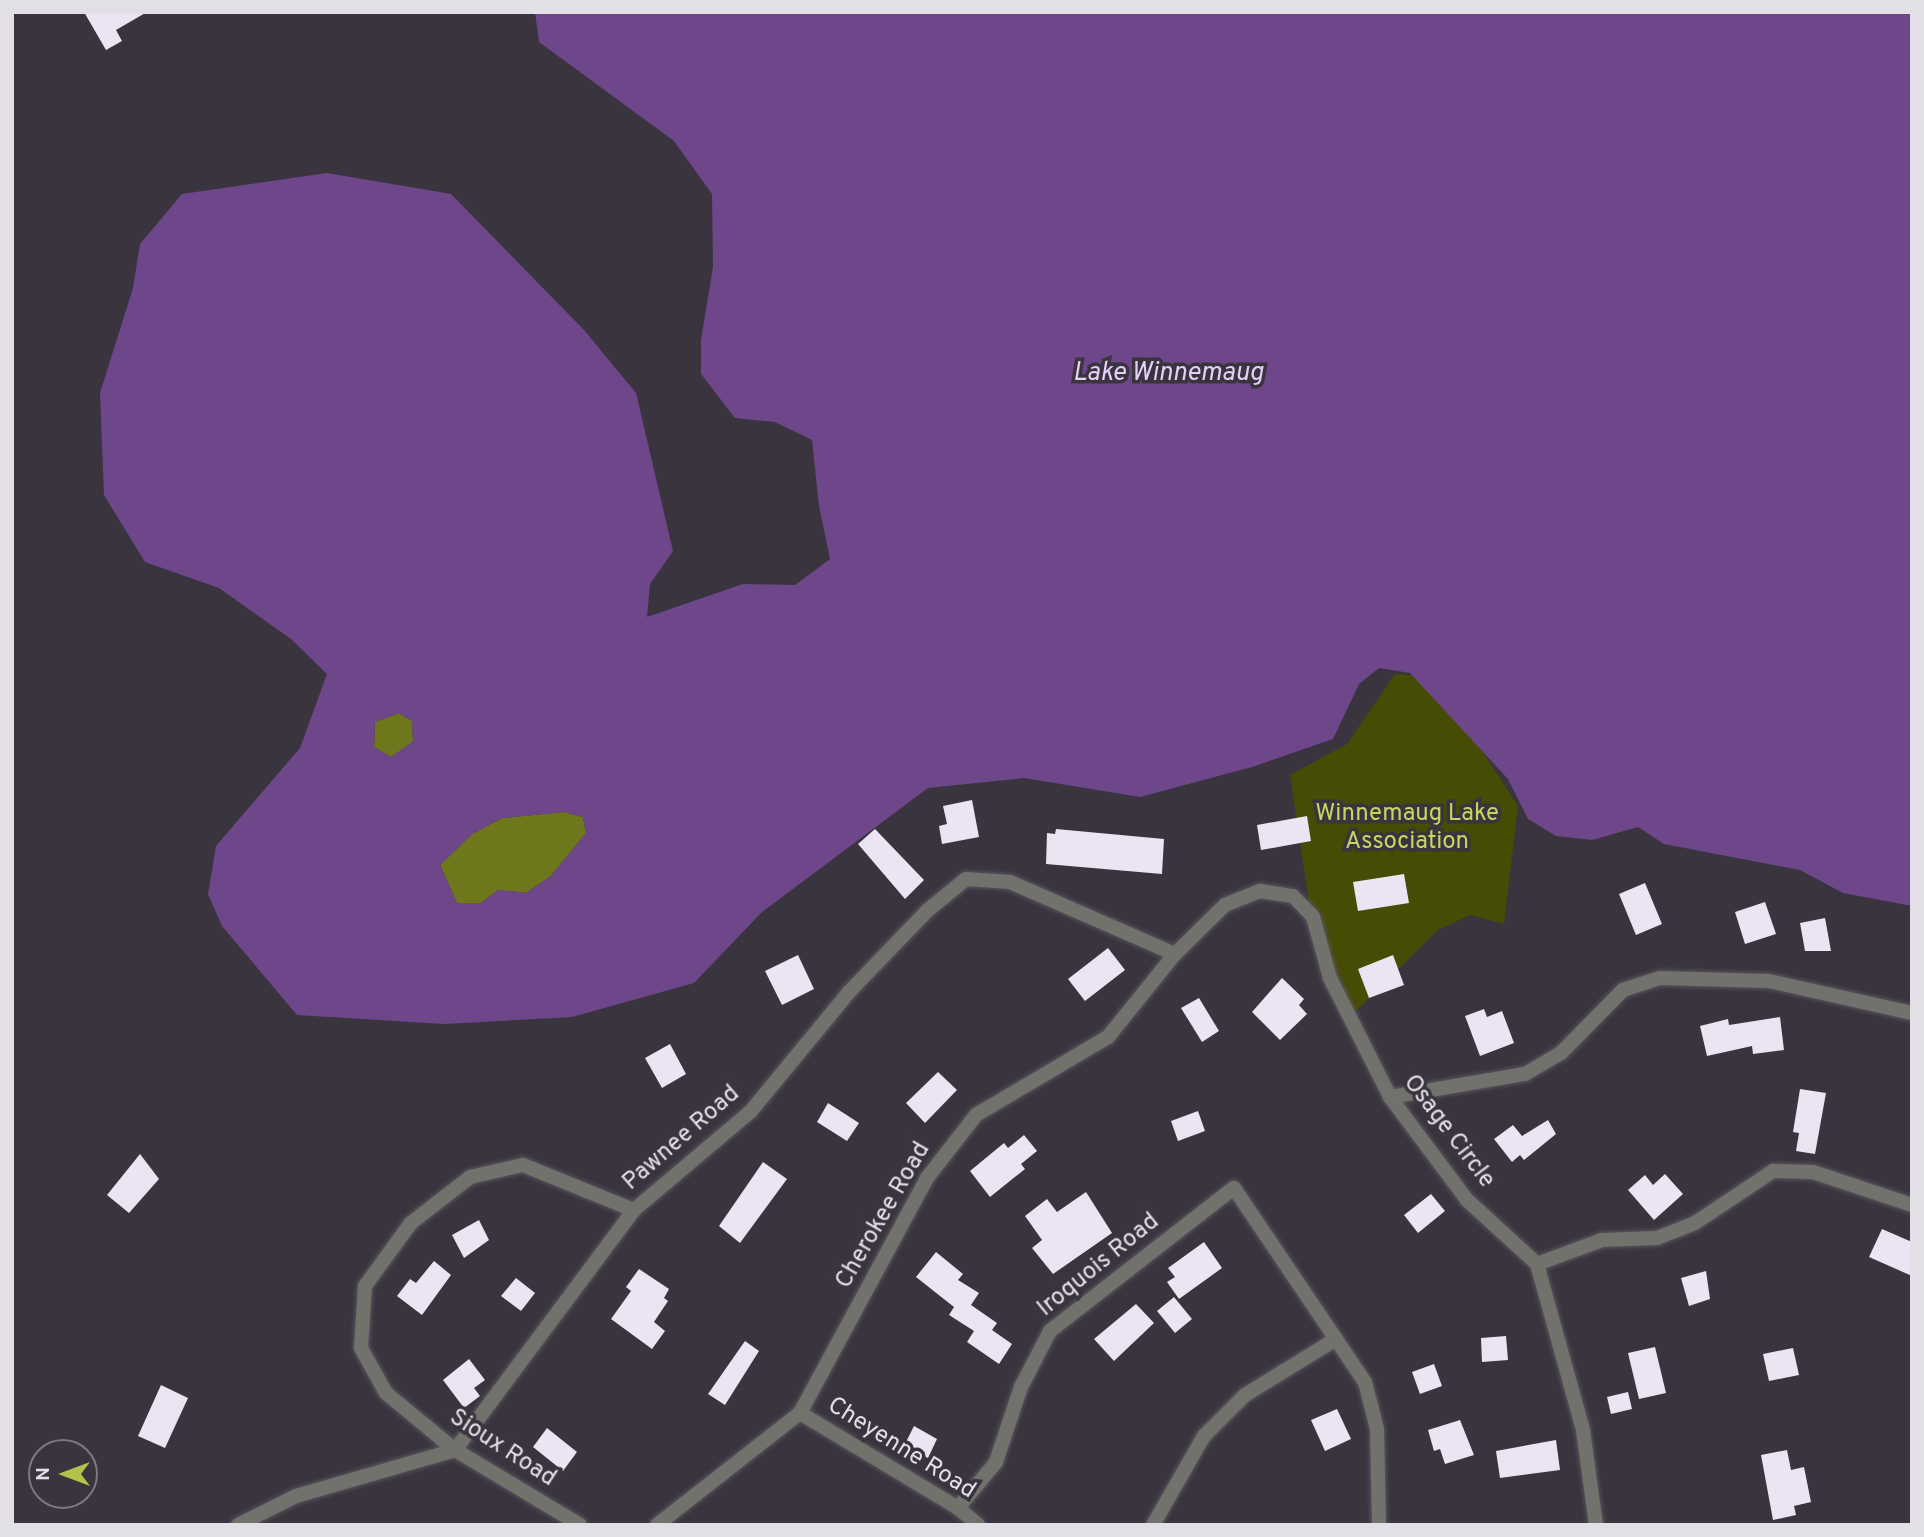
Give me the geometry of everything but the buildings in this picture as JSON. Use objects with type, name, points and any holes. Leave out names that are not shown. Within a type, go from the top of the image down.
[{"type":"street","name":"Pawnee Road","points":[[455,1450],[634,1210],[751,1111],[849,992],[928,910],[966,879],[1010,882],[1175,954]]},
{"type":"street","name":"Osage Circle","points":[[1175,954],[1225,905],[1260,891],[1293,896],[1313,917],[1330,978],[1390,1097],[1467,1200],[1536,1264]]},
{"type":"street","name":"Cherokee Road","points":[[657,1525],[800,1413],[927,1178],[976,1115],[1108,1037],[1175,954]]},
{"type":"street","points":[[1390,1097],[1525,1074],[1561,1053],[1622,990],[1660,978],[1769,981],[1912,1013]]},
{"type":"street","name":"Sioux Road","points":[[580,1525],[455,1450],[386,1393],[361,1348],[365,1286],[411,1223],[470,1177],[523,1166],[634,1210]]},
{"type":"street","points":[[1596,1525],[1583,1430],[1536,1264],[1602,1240],[1657,1238],[1695,1223],[1773,1171],[1813,1172],[1912,1205]]},
{"type":"street","name":"Iroquois Road","points":[[958,1508],[996,1462],[1021,1387],[1050,1331],[1234,1188],[1336,1339]]},
{"type":"street","points":[[1153,1525],[1204,1436],[1245,1395],[1336,1339],[1365,1382],[1377,1429],[1379,1525]]},
{"type":"street","name":"Cheyenne Road","points":[[800,1413],[958,1508],[978,1525]]},
{"type":"street","points":[[238,1525],[296,1496],[455,1450]]},
{"type":"green space","name":"Winnemaug Lake Association","points":[[1395,674],[1424,676],[1475,740],[1518,806],[1504,924],[1470,915],[1438,930],[1355,1012],[1319,970],[1290,775],[1347,744]]},
{"type":"green space","points":[[399,713],[412,721],[413,742],[391,757],[374,747],[375,722]]},
{"type":"green space","points":[[564,812],[583,817],[586,833],[550,877],[526,893],[498,890],[481,903],[457,903],[440,865],[472,834],[502,818]]},
{"type":"water","name":"Lake Winnemaug","points":[[535,12],[1912,12],[1912,906],[1843,893],[1800,870],[1664,844],[1638,827],[1592,840],[1556,836],[1528,819],[1508,779],[1410,673],[1379,668],[1359,684],[1333,739],[1252,767],[1140,797],[1024,778],[928,788],[762,912],[694,983],[572,1017],[444,1024],[297,1015],[222,926],[208,894],[216,846],[300,748],[327,674],[291,639],[219,588],[145,562],[104,495],[100,393],[133,288],[140,244],[182,194],[327,173],[451,194],[584,330],[636,393],[673,551],[650,584],[647,617],[743,584],[795,585],[830,559],[819,506],[812,440],[775,422],[735,418],[701,374],[701,340],[713,267],[712,194],[674,141],[539,42]],"holes":[[[399,713],[412,721],[413,741],[391,757],[374,747],[375,722]],[[564,812],[583,817],[586,833],[550,877],[526,893],[498,890],[481,903],[457,903],[440,865],[472,834],[502,818]]]}]
